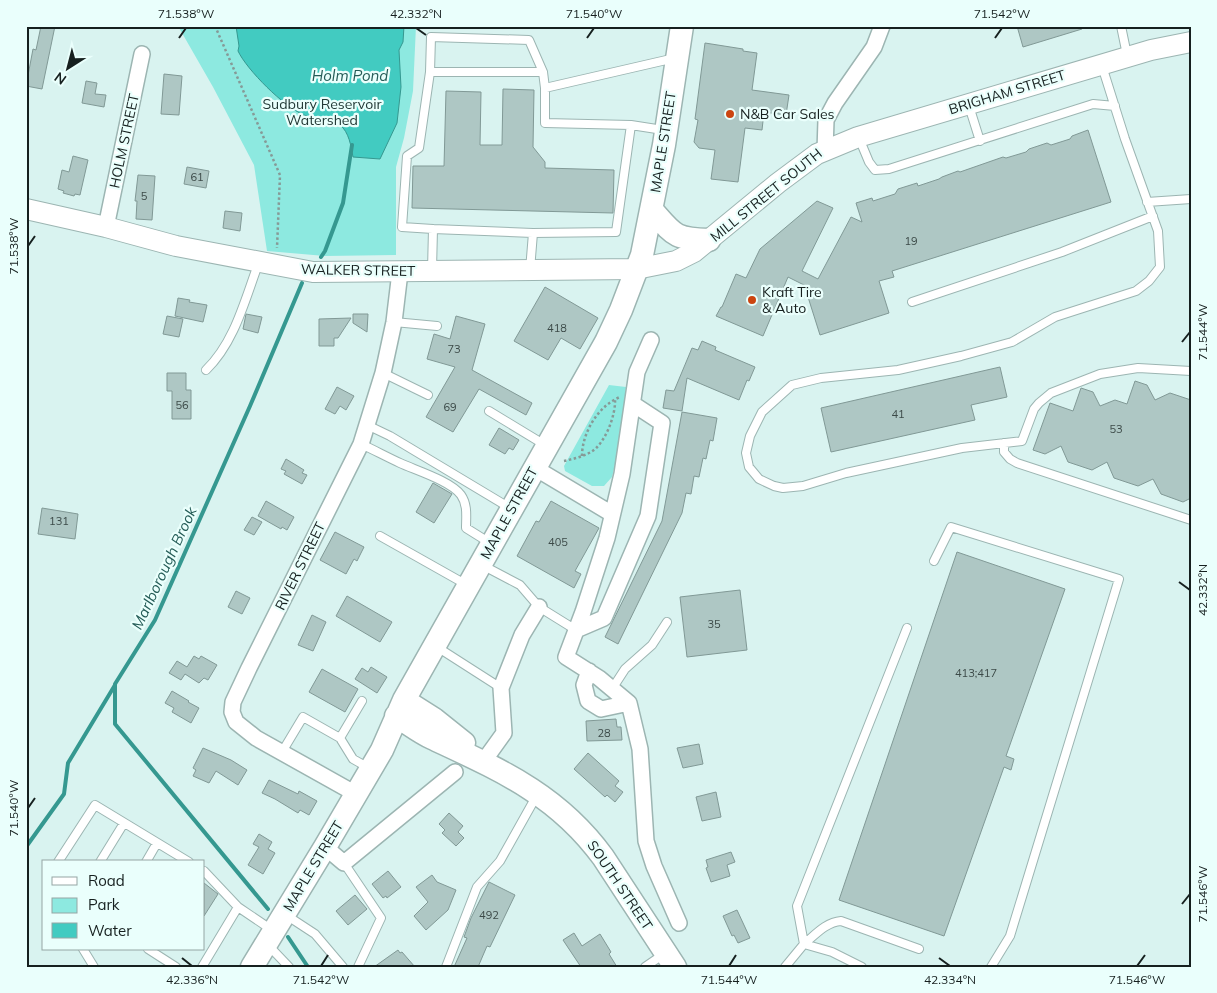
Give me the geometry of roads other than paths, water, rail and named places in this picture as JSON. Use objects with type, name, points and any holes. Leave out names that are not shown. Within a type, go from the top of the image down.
[{"type":"main road","name":"MAPLE STREET","points":[[252,967],[376,759],[400,708],[606,342],[621,310],[642,254],[652,210],[682,26]]},
{"type":"main road","points":[[652,210],[673,233],[688,240],[709,240]]},
{"type":"main road","points":[[376,759],[390,741],[412,735],[430,727],[424,691],[430,655]]},
{"type":"main road","name":"SOUTH STREET","points":[[400,708],[538,794],[572,821],[592,842],[670,960]]},
{"type":"main road","name":"SOUTH STREET","points":[[430,727],[486,758],[509,775]]},
{"type":"street","name":"MILL STREET SOUTH","points":[[636,269],[676,261],[694,252],[778,183],[825,150],[826,120],[835,103],[874,47],[882,26]]},
{"type":"street","name":"BRIGHAM STREET","points":[[825,150],[858,137],[1102,64],[1151,50],[1191,42]]},
{"type":"street","name":"HOLM STREET","points":[[106,227],[142,54]]},
{"type":"street","name":"WALKER STREET","points":[[26,209],[106,227],[176,246],[313,272],[636,269]]},
{"type":"street","name":"RIVER STREET","points":[[356,794],[256,738],[236,722],[232,712],[233,702],[361,444],[383,372],[394,322],[400,272]]},
{"type":"street","points":[[651,340],[637,372],[630,400],[622,474],[607,538],[566,657],[589,671],[629,704],[640,749],[646,841],[654,866],[679,923]]},
{"type":"street","points":[[576,630],[604,618],[648,516],[662,423],[630,400]]},
{"type":"street","points":[[535,468],[612,514]]},
{"type":"street","points":[[486,758],[504,733],[501,688],[522,635],[539,607]]},
{"type":"street","points":[[589,671],[584,685],[588,701],[601,709],[629,704]]},
{"type":"street","points":[[325,847],[344,863],[455,772]]},
{"type":"lane","points":[[1122,26],[1127,57]]},
{"type":"lane","points":[[631,125],[616,232],[533,233],[402,227],[407,156],[419,148],[430,72],[431,36],[529,40],[543,72],[546,88],[545,123],[631,125],[666,130]]},
{"type":"lane","points":[[546,88],[677,58]]},
{"type":"lane","points":[[1102,64],[1158,231],[1160,267],[1149,281],[1136,291],[1056,317],[1012,342],[898,370],[821,378],[792,385],[762,412],[750,436],[746,453],[749,467],[759,479],[774,486],[784,488],[803,486],[846,473],[962,448],[1022,441],[1034,409],[1038,403],[1051,393],[1100,374],[1138,368],[1191,371]]},
{"type":"lane","points":[[430,72],[543,72]]},
{"type":"lane","points":[[968,104],[980,141]]},
{"type":"lane","points":[[858,137],[869,162],[875,170],[889,169],[1093,104],[1115,106]]},
{"type":"lane","points":[[1147,202],[1191,199]]},
{"type":"lane","points":[[912,302],[1062,252],[1153,216]]},
{"type":"lane","points":[[432,271],[434,229]]},
{"type":"lane","points":[[530,270],[533,233]]},
{"type":"lane","points":[[206,370],[218,359],[236,325],[258,262]]},
{"type":"lane","points":[[394,322],[437,326]]},
{"type":"lane","points":[[383,372],[428,395]]},
{"type":"lane","points":[[489,411],[547,446]]},
{"type":"lane","points":[[367,425],[390,436],[512,509]]},
{"type":"lane","points":[[1004,443],[1004,452],[1017,463],[1191,520]]},
{"type":"lane","points":[[361,444],[426,473],[458,492],[465,502],[466,528],[492,544]]},
{"type":"lane","points":[[934,561],[952,527],[1118,580],[1010,936],[991,967]]},
{"type":"lane","points":[[380,536],[468,586]]},
{"type":"lane","points":[[480,564],[520,585],[539,607],[576,630]]},
{"type":"lane","points":[[612,689],[625,669],[652,645],[667,622]]},
{"type":"lane","points":[[804,944],[797,906],[907,628]]},
{"type":"lane","points":[[430,655],[501,688]]},
{"type":"lane","points":[[340,738],[362,702]]},
{"type":"lane","points":[[282,752],[303,717],[340,738],[353,759],[376,759]]},
{"type":"lane","points":[[446,967],[478,887],[500,861],[538,794]]},
{"type":"lane","points":[[59,860],[95,805],[186,860]]},
{"type":"lane","points":[[101,860],[124,823]]},
{"type":"lane","points":[[147,860],[157,843]]},
{"type":"lane","points":[[344,863],[381,918],[358,967]]},
{"type":"lane","points":[[205,872],[238,907],[274,930],[315,934],[343,967]]},
{"type":"lane","points":[[202,967],[238,907]]},
{"type":"lane","points":[[784,967],[804,944],[822,928],[834,921],[841,921],[919,949]]},
{"type":"lane","points":[[274,930],[289,967]]},
{"type":"lane","points":[[804,944],[832,952],[862,967]]},
{"type":"lane","points":[[150,950],[176,967]]},
{"type":"lane","points":[[87,952],[94,967]]},
{"type":"lane","points":[[645,967],[670,960]]},
{"type":"water","name":"Holm Pond","points":[[236,26],[404,26],[403,42],[399,50],[401,87],[397,123],[380,159],[353,157],[348,135],[340,125],[332,121],[313,118],[296,111],[267,87],[249,68],[238,51]]},
{"type":"waterway","name":"Marlborough Brook","points":[[321,257],[343,203],[352,145]]},
{"type":"waterway","name":"Marlborough Brook","points":[[268,909],[115,724],[115,684],[155,620],[250,406],[302,283]]},
{"type":"waterway","points":[[26,847],[64,794],[68,763],[115,685]]},
{"type":"waterway","name":"Marlborough Brook","points":[[288,937],[308,967]]},
{"type":"place","name":"N&B Car Sales","points":[[730,114]]},
{"type":"place","name":"Kraft Tire & Auto","points":[[752,300]]},
{"type":"park label","name":"Sudbury Reservoir Watershed","points":[[322,112]]}]
